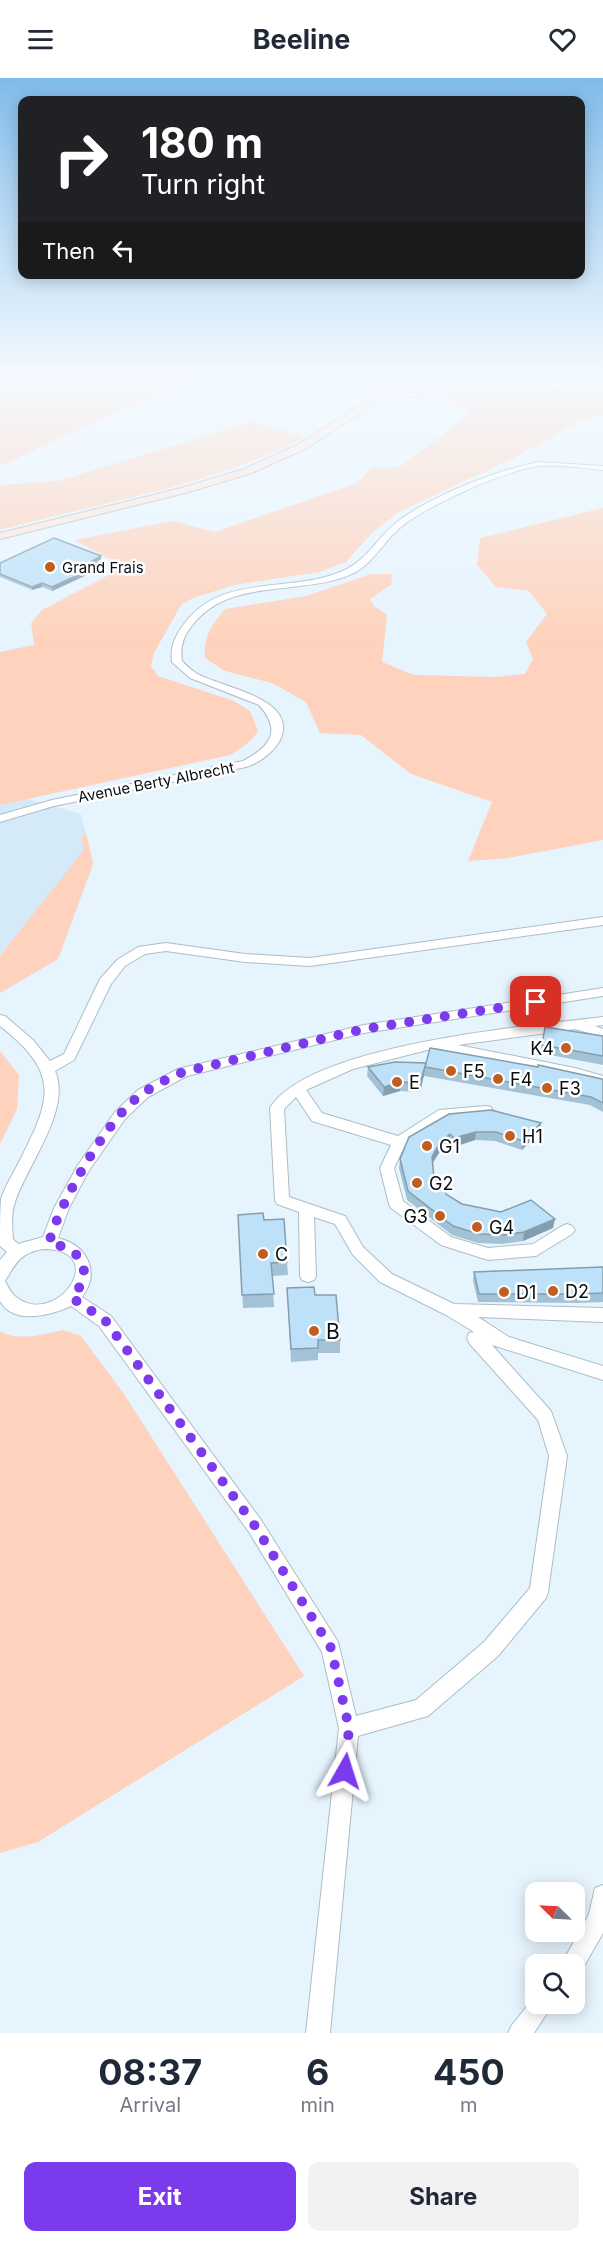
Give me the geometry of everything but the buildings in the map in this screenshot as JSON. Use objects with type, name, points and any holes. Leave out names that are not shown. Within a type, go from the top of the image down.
[{"type":"main road","points":[[0,536],[185,490],[248,471],[267,462]]},
{"type":"street","name":"Avenue Berty Albrecht","points":[[2,816],[52,803],[246,764],[260,757],[270,747],[276,740],[278,730],[271,710],[263,703],[193,676],[177,662],[176,646],[180,635],[194,613],[208,602],[232,594],[304,583],[347,572],[370,557],[402,523],[521,467],[557,464],[603,468]]},
{"type":"street","points":[[47,1069],[69,1057],[105,982],[121,963],[142,950],[166,947],[245,958],[310,962],[603,921]]},
{"type":"street","points":[[49,1243],[61,1209],[109,1128],[132,1103],[159,1083],[183,1072],[364,1029],[603,992]]},
{"type":"street","points":[[0,1019],[22,1037],[44,1060],[52,1081],[52,1101],[8,1200],[3,1222],[5,1241],[17,1253]]},
{"type":"street","points":[[502,1340],[452,1310],[386,1278],[358,1251],[340,1220],[282,1200],[277,1108],[297,1088],[349,1066],[430,1044],[603,1021]]},
{"type":"street","points":[[569,1025],[603,1033]]},
{"type":"street","points":[[430,1044],[603,1081]]},
{"type":"street","points":[[297,1088],[317,1116],[400,1142]]},
{"type":"street","points":[[499,1114],[490,1111],[444,1114],[400,1142],[387,1168],[396,1204],[446,1241],[488,1254],[536,1250],[567,1230]]},
{"type":"street","points":[[306,1210],[308,1276]]},
{"type":"street","points":[[0,1277],[7,1261],[17,1253],[38,1244],[49,1243],[72,1250],[80,1258],[84,1267],[84,1278],[72,1298],[47,1309],[20,1308],[9,1301],[0,1286]]},
{"type":"street","points":[[72,1298],[105,1320],[255,1526],[331,1648],[349,1728],[318,2033]]},
{"type":"street","points":[[452,1310],[603,1315]]},
{"type":"street","points":[[349,1728],[421,1709],[491,1649],[539,1592],[558,1456],[545,1416],[475,1338],[502,1340],[601,1371]]},
{"type":"street","points":[[578,1954],[600,1917],[603,1896]]},
{"type":"street","points":[[520,2033],[534,2014]]},
{"type":"shaded area","points":[[119,462],[247,462],[194,481],[0,530],[0,485],[58,481]]},
{"type":"shaded area","points":[[405,462],[505,462],[399,512],[372,533],[346,562],[320,572],[235,585],[193,598],[181,605],[154,653],[151,666],[158,676],[234,701],[250,711],[258,731],[253,738],[230,755],[0,805],[0,652],[34,645],[31,623],[42,610],[124,567],[74,540],[173,521],[215,532],[357,483],[372,467],[388,469]]},
{"type":"shaded area","points":[[603,508],[603,840],[508,858],[468,861],[492,802],[411,774],[361,735],[320,733],[306,702],[272,683],[225,671],[205,658],[205,644],[209,631],[225,609],[306,596],[371,574],[391,574],[392,584],[370,599],[374,606],[387,615],[382,662],[414,675],[496,677],[525,674],[533,659],[526,642],[547,614],[529,591],[496,587],[477,565],[480,538]]},
{"type":"shaded area","points":[[0,767],[28,799],[81,814],[93,864],[58,959],[0,993]]},
{"type":"shaded area","points":[[86,832],[93,864],[58,959],[0,993],[0,956],[83,851],[82,837]]},
{"type":"shaded area","points":[[0,1051],[19,1075],[17,1109],[0,1144]]},
{"type":"shaded area","points":[[63,1330],[81,1336],[124,1394],[304,1676],[38,1842],[0,1853],[0,1331],[23,1337]]},
{"type":"place","name":"Grand Frais","points":[[50,567]]},
{"type":"place","name":"K4","points":[[566,1048]]},
{"type":"place","name":"F5","points":[[451,1071]]},
{"type":"place","name":"F4","points":[[498,1079]]},
{"type":"place","name":"E","points":[[397,1082]]},
{"type":"place","name":"F3","points":[[547,1088]]},
{"type":"place","name":"H1","points":[[510,1136]]},
{"type":"place","name":"G1","points":[[427,1146]]},
{"type":"place","name":"G2","points":[[417,1183]]},
{"type":"place","name":"G3","points":[[440,1216]]},
{"type":"place","name":"G4","points":[[477,1227]]},
{"type":"place","name":"C","points":[[263,1254]]},
{"type":"place","name":"D2","points":[[553,1291]]},
{"type":"place","name":"D1","points":[[504,1292]]},
{"type":"place","name":"B","points":[[314,1331]]},
{"type":"route","points":[[345,1771],[349,1728],[331,1648],[255,1526],[105,1320],[72,1298],[84,1278],[84,1267],[80,1258],[72,1250],[62,1245],[49,1243],[61,1209],[109,1128],[132,1103],[159,1083],[183,1072],[255,1053],[364,1029],[536,1002]]}]
